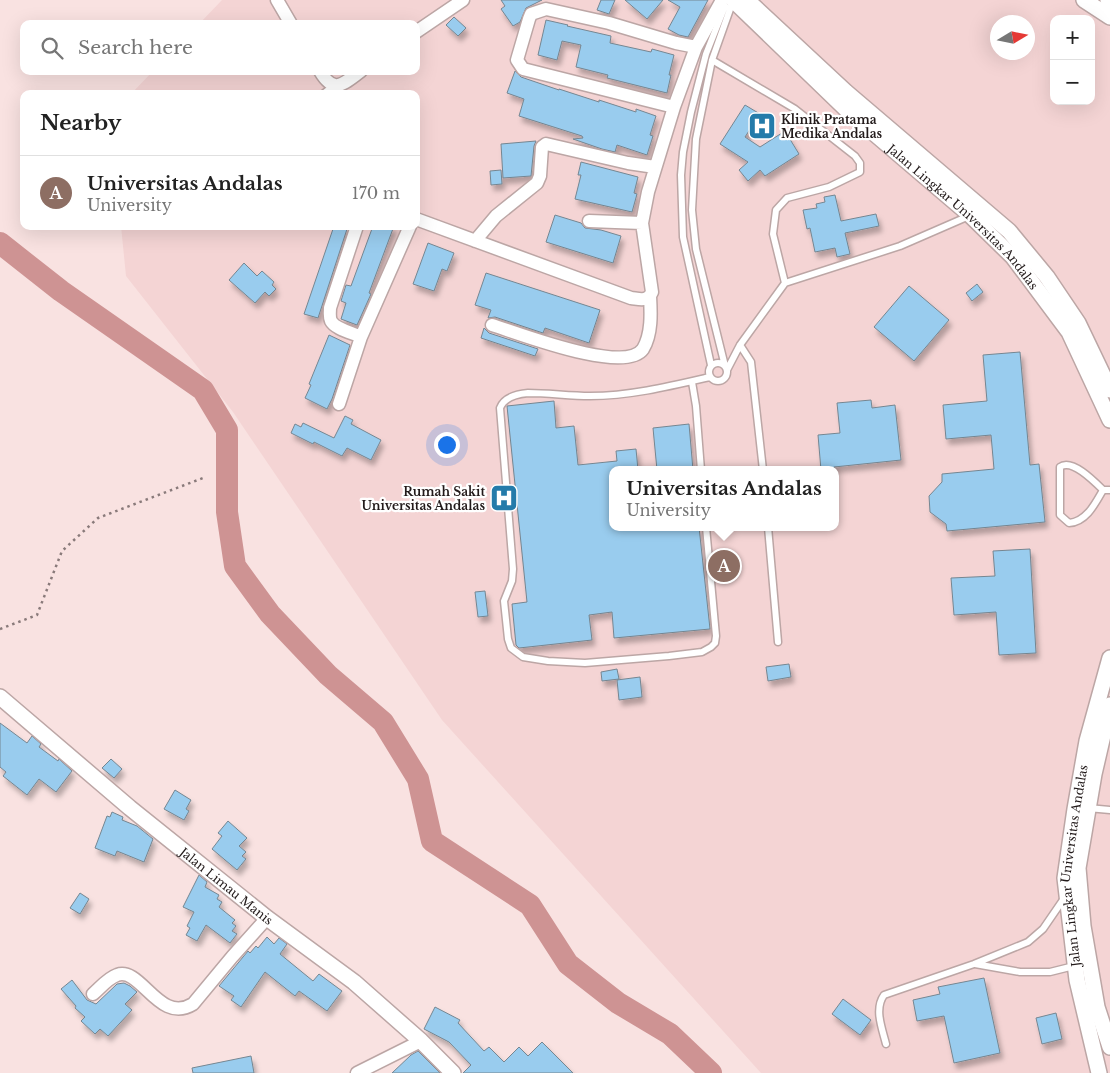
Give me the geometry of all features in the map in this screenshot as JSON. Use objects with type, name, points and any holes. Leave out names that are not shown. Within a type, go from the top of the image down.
[{"type":"street","points":[[277,0],[289,20]]},
{"type":"street","points":[[420,29],[463,0]]},
{"type":"street","points":[[492,325],[571,350],[595,355],[622,358],[636,356],[642,349],[651,322],[650,296],[652,292],[642,223],[655,166],[696,47],[733,0]]},
{"type":"street","name":"Jalan Lingkar Universitas Andalas","points":[[733,0],[842,105],[1009,231],[1069,332],[1110,420]]},
{"type":"street","points":[[1084,0],[1110,17]]},
{"type":"street","points":[[674,107],[524,69],[517,60],[529,19],[531,14],[546,9],[609,23],[696,47]]},
{"type":"street","points":[[322,75],[327,83],[328,90],[342,84],[355,75]]},
{"type":"street","points":[[475,241],[496,216],[537,182],[540,176],[542,147],[546,144],[628,163],[655,166]]},
{"type":"street","name":"Jalan Lingkar Universitas Andalas","points":[[921,164],[1013,257],[1033,272],[1078,323],[1110,390]]},
{"type":"street","points":[[420,220],[631,298],[643,300],[650,296]]},
{"type":"street","points":[[589,222],[642,223]]},
{"type":"street","points":[[356,230],[330,308],[330,318],[338,327],[361,337]]},
{"type":"street","points":[[339,404],[361,337],[408,230]]},
{"type":"street","name":"Jalan Lingkar Universitas Andalas","points":[[1110,658],[1087,741],[1076,842],[1083,926],[1098,1006],[1110,1047]]},
{"type":"street","name":"Jalan Limau Manis","points":[[0,697],[138,814],[267,918],[354,982],[422,1041],[453,1073]]},
{"type":"street","name":"Jalan Lingkar Universitas Andalas","points":[[1099,1073],[1077,980],[1065,878],[1088,808],[1110,706]]},
{"type":"street","points":[[93,994],[116,975],[126,974],[167,1006],[180,1009],[187,1008],[193,1004],[267,918]]},
{"type":"street","points":[[357,1073],[422,1041]]},
{"type":"lane","points":[[733,0],[712,60],[696,140],[692,210],[698,257],[727,374],[721,380],[713,380],[708,373],[711,365],[682,237],[681,175],[683,152],[691,112],[706,54],[733,0]]},
{"type":"lane","points":[[712,60],[795,109],[854,156],[860,163],[860,172],[829,187],[787,198],[776,210],[773,234],[785,283]]},
{"type":"lane","points":[[726,368],[740,345],[785,283],[900,246],[970,215]]},
{"type":"lane","points":[[740,345],[751,362],[763,466]]},
{"type":"lane","points":[[711,365],[718,362],[726,368]]},
{"type":"lane","points":[[706,531],[716,636],[715,643],[711,647],[702,652],[584,663],[548,661],[523,657],[511,648],[508,639],[504,601],[512,581],[514,569],[500,408],[503,401],[527,393],[590,396],[640,391],[710,377]]},
{"type":"lane","points":[[692,382],[696,406],[701,466]]},
{"type":"lane","points":[[1064,464],[1070,464],[1107,490],[1090,512],[1076,522],[1068,523],[1060,515],[1060,467],[1064,464]]},
{"type":"lane","points":[[768,531],[778,642]]},
{"type":"lane","points":[[1088,808],[1110,810]]},
{"type":"lane","points":[[886,1044],[878,1007],[884,994],[1019,947],[1043,929],[1067,894]]},
{"type":"lane","points":[[974,964],[1020,972],[1050,972],[1075,966]]},
{"type":"path","points":[[0,630],[37,615],[62,551],[98,518],[203,478]]},
{"type":"shaded area","points":[[222,0],[1110,0],[1110,1073],[761,1073],[442,720],[233,412],[126,276],[121,230],[420,230],[420,90],[135,90],[149,75],[420,75],[420,20],[203,20]]},
{"type":"building","points":[[501,0],[542,0],[526,8],[520,22],[513,26],[501,9],[505,6]]},
{"type":"building","points":[[601,0],[615,0],[609,14],[597,10]]},
{"type":"building","points":[[625,0],[663,0],[647,19]]},
{"type":"building","points":[[668,0],[708,0],[688,37],[668,29],[680,7]]},
{"type":"building","points":[[454,17],[466,28],[458,36],[446,25]]},
{"type":"building","points":[[546,20],[611,36],[610,43],[651,52],[652,49],[674,55],[667,93],[607,78],[608,75],[576,67],[581,45],[562,41],[557,60],[538,55]]},
{"type":"building","points":[[515,71],[521,77],[559,90],[636,112],[636,109],[656,116],[650,135],[653,136],[647,155],[617,145],[615,152],[602,149],[573,139],[583,138],[582,136],[519,116],[524,99],[507,93]]},
{"type":"building","points":[[745,105],[760,114],[745,137],[760,147],[785,131],[799,154],[765,176],[760,170],[748,181],[739,170],[748,162],[720,144]]},
{"type":"building","points":[[536,141],[531,176],[503,178],[501,144]]},
{"type":"building","points":[[581,162],[638,177],[634,193],[637,194],[632,212],[575,199],[581,175],[578,175]]},
{"type":"building","points":[[501,170],[502,184],[491,185],[490,171]]},
{"type":"building","points":[[835,195],[841,221],[876,214],[879,226],[845,233],[850,254],[837,257],[835,248],[815,252],[810,228],[807,229],[803,210],[817,208],[816,204],[825,202],[824,197]]},
{"type":"building","points":[[555,215],[581,223],[585,228],[601,230],[621,236],[613,263],[546,242]]},
{"type":"building","points":[[333,230],[347,230],[318,318],[304,314]]},
{"type":"building","points":[[372,230],[393,230],[369,293],[371,294],[357,325],[341,319],[346,303],[341,301],[346,285],[351,286]]},
{"type":"building","points":[[428,243],[454,253],[447,271],[442,269],[434,291],[413,284]]},
{"type":"building","points":[[244,263],[257,276],[262,271],[274,282],[272,285],[276,289],[269,296],[265,292],[255,303],[229,280]]},
{"type":"building","points":[[486,273],[600,310],[589,343],[545,328],[543,333],[495,317],[488,318],[491,310],[475,305]]},
{"type":"building","points":[[977,284],[983,292],[972,301],[966,293]]},
{"type":"building","points":[[909,286],[949,320],[914,361],[874,327]]},
{"type":"building","points":[[484,328],[489,333],[538,349],[535,356],[481,338]]},
{"type":"building","points":[[329,335],[350,345],[327,409],[305,398]]},
{"type":"building","points":[[1020,352],[1030,465],[1039,464],[1045,522],[947,531],[946,524],[930,512],[929,496],[942,482],[942,474],[994,469],[991,435],[946,439],[943,405],[987,401],[983,355]]},
{"type":"building","points":[[871,400],[872,408],[895,405],[901,460],[839,466],[821,466],[818,435],[840,433],[837,403]]},
{"type":"building","points":[[554,401],[556,428],[574,426],[578,465],[617,461],[616,451],[636,449],[638,466],[609,466],[609,531],[699,531],[710,629],[614,638],[612,612],[589,615],[592,640],[519,648],[516,645],[512,604],[527,602],[507,406]]},
{"type":"building","points":[[345,416],[353,420],[351,424],[381,440],[371,460],[347,448],[342,456],[291,433],[295,424],[301,427],[303,423],[334,438]]},
{"type":"building","points":[[689,424],[693,466],[657,466],[653,428]]},
{"type":"building","points":[[1030,549],[1036,653],[999,655],[996,612],[954,615],[951,578],[995,576],[993,551]]},
{"type":"building","points":[[485,591],[488,616],[478,617],[475,592]]},
{"type":"building","points":[[789,664],[791,677],[768,681],[766,667]]},
{"type":"building","points":[[617,669],[619,679],[602,681],[601,672]]},
{"type":"building","points":[[640,677],[642,697],[619,700],[617,680]]},
{"type":"building","points":[[0,723],[27,743],[32,736],[41,744],[39,747],[58,761],[59,759],[72,771],[56,792],[39,779],[27,795],[3,776],[6,772],[0,767]]},
{"type":"building","points":[[111,759],[122,769],[114,778],[102,768]]},
{"type":"building","points":[[175,790],[191,800],[186,809],[189,811],[184,820],[164,809]]},
{"type":"building","points":[[112,812],[123,817],[122,820],[137,826],[153,839],[144,862],[117,851],[115,856],[95,848],[107,816],[110,817]]},
{"type":"building","points":[[228,821],[247,838],[239,846],[246,852],[242,856],[246,859],[237,870],[212,849],[222,836],[218,833]]},
{"type":"building","points":[[199,875],[207,882],[205,887],[219,895],[217,899],[222,902],[219,907],[235,920],[232,923],[236,926],[232,931],[237,934],[230,943],[206,925],[197,941],[186,935],[190,928],[187,926],[194,912],[183,907]]},
{"type":"building","points":[[80,893],[89,899],[80,914],[70,908]]},
{"type":"building","points":[[267,937],[274,944],[279,938],[287,944],[280,954],[313,981],[319,974],[342,991],[327,1011],[299,991],[295,996],[265,972],[241,1007],[231,1000],[234,996],[219,986],[248,951],[250,953],[256,946],[258,948]]},
{"type":"building","points":[[984,978],[1000,1053],[954,1063],[944,1016],[917,1021],[913,1000],[940,994],[938,987]]},
{"type":"building","points":[[72,980],[87,1000],[96,1004],[117,984],[124,983],[130,986],[137,992],[125,1004],[132,1010],[108,1036],[100,1029],[95,1034],[81,1021],[85,1017],[75,1008],[76,1006],[61,989]]},
{"type":"building","points":[[843,999],[871,1020],[860,1035],[832,1014]]},
{"type":"building","points":[[435,1007],[460,1020],[458,1023],[484,1051],[489,1047],[504,1062],[519,1047],[528,1056],[542,1042],[573,1073],[463,1073],[471,1065],[449,1042],[424,1029]]},
{"type":"building","points":[[1056,1013],[1062,1039],[1042,1044],[1036,1018]]},
{"type":"building","points":[[418,1051],[440,1073],[392,1073],[411,1055]]},
{"type":"building","points":[[251,1056],[254,1073],[193,1073],[192,1068]]},
{"type":"waterway","points":[[0,243],[61,291],[203,390],[227,430],[227,512],[235,566],[270,614],[328,675],[383,722],[418,779],[432,841],[530,905],[568,964],[618,1003],[670,1034],[711,1073]]},
{"type":"place","name":"Klinik Pratama Medika Andalas","points":[[762,126]]},
{"type":"place","name":"Rumah Sakit Universitas Andalas","points":[[504,498]]},
{"type":"place","name":"Universitas Andalas","points":[[724,566]]}]
